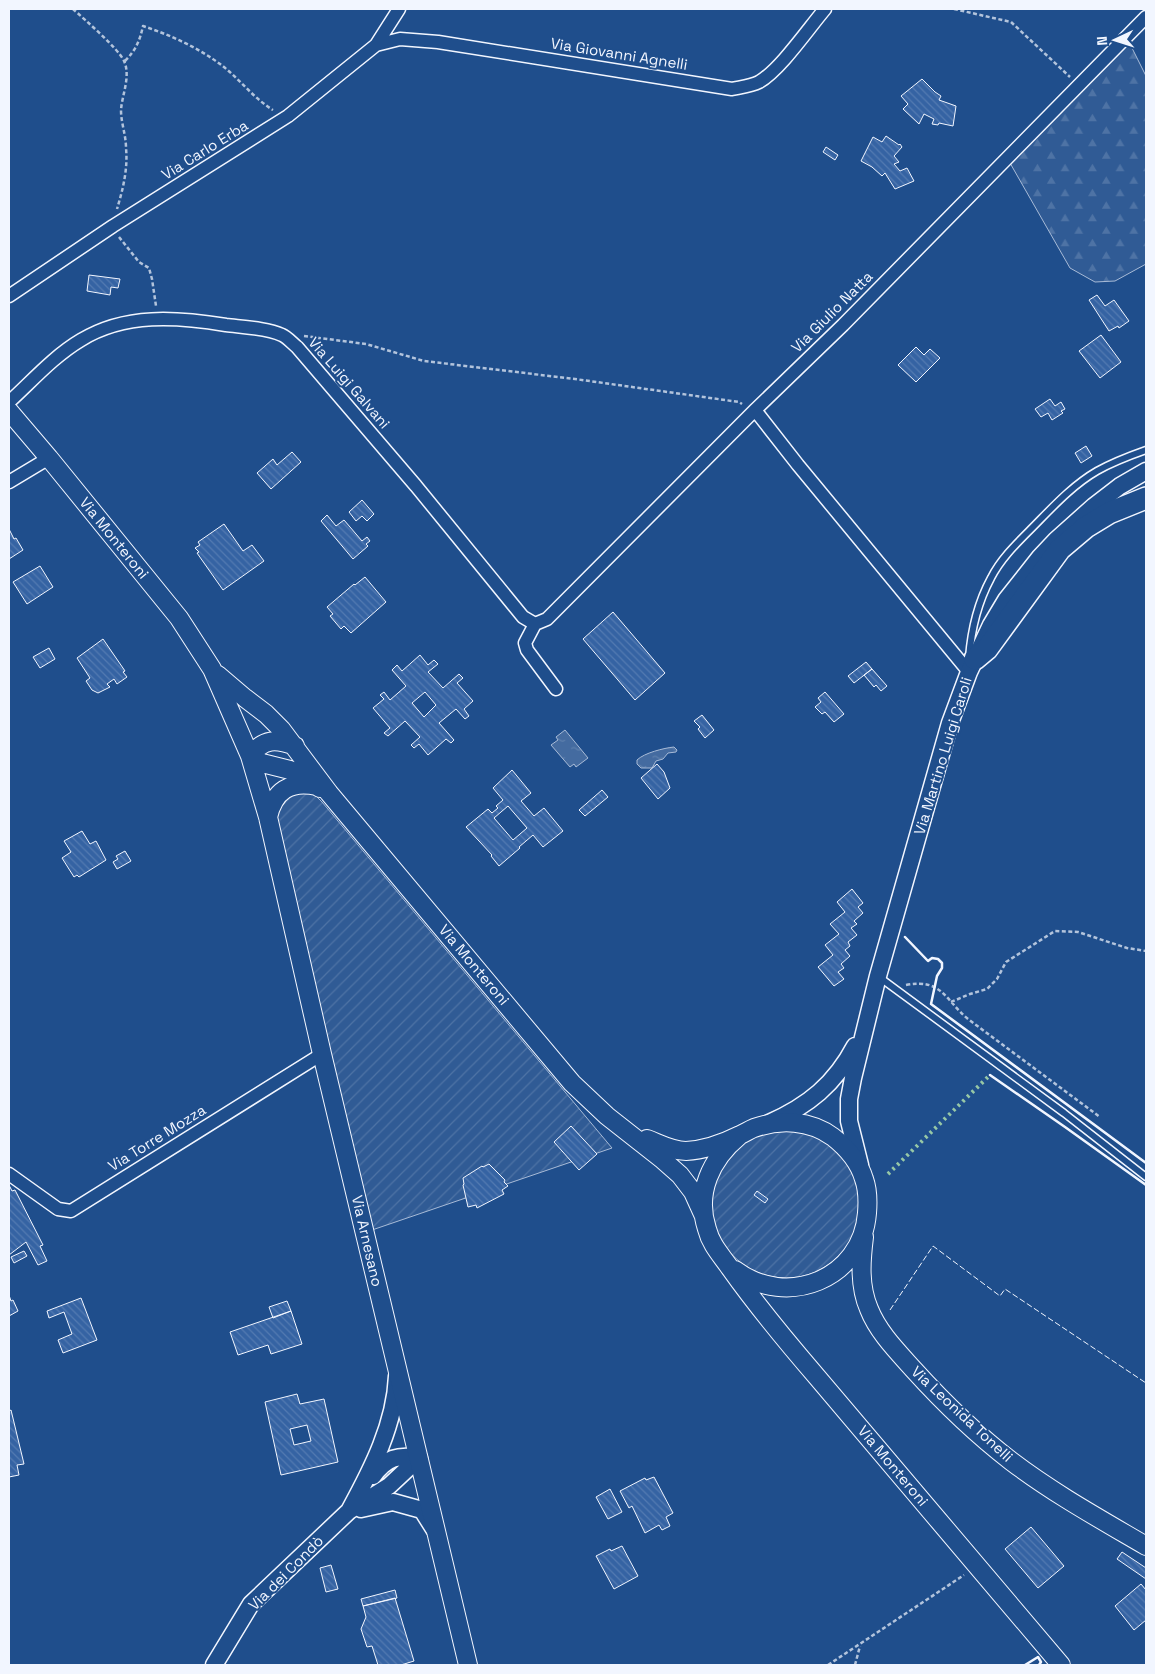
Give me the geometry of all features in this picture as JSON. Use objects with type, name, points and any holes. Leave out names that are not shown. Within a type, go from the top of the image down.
[{"type":"highway","points":[[972,665],[987,649],[1060,549],[1086,527],[1109,513],[1146,498]]},
{"type":"main road","name":"Via Monteroni","points":[[9,411],[174,611],[212,669],[250,756],[268,817]]},
{"type":"main road","name":"Via Monteroni","points":[[212,669],[281,729],[295,746],[324,790],[572,1083],[625,1131],[664,1160],[680,1175],[693,1192],[703,1214],[711,1242],[769,1321],[1061,1665]]},
{"type":"main road","points":[[250,756],[256,748],[268,742],[283,742],[295,746]]},
{"type":"main road","name":"Via Monteroni","points":[[250,756],[262,763],[290,770],[324,790]]},
{"type":"main road","points":[[268,817],[271,804],[279,793],[291,786],[302,784],[324,790]]},
{"type":"main road","name":"Via Arnesano","points":[[268,817],[322,1054],[468,1665]]},
{"type":"main road","name":"Via Monteroni","points":[[625,1131],[673,1149],[687,1150],[709,1147],[768,1124],[788,1122],[808,1125],[827,1133],[843,1145],[856,1161],[865,1179],[868,1200],[866,1224],[860,1243],[849,1259],[835,1272],[818,1282],[800,1287],[780,1288],[762,1285],[744,1277],[728,1265]]},
{"type":"main road","name":"Via Monteroni","points":[[703,1214],[704,1194],[708,1175],[726,1147],[739,1136]]},
{"type":"main road","name":"Via Leonida Tonelli","points":[[866,1224],[862,1256],[862,1282],[868,1308],[880,1330],[902,1357],[949,1407],[1011,1461],[1070,1502],[1146,1546]]},
{"type":"street","name":"Via Carlo Erba","points":[[9,296],[113,226],[288,116],[376,45],[399,9]]},
{"type":"street","name":"Via Giovanni Agnelli","points":[[376,45],[400,39],[438,42],[732,89],[757,83],[764,78],[785,57],[825,9]]},
{"type":"street","name":"Via Giulio Natta","points":[[535,624],[547,619],[755,410],[850,318],[1146,17]]},
{"type":"street","name":"Via Luigi Galvani","points":[[9,402],[61,354],[81,340],[123,323],[145,319],[213,323],[268,331],[282,335],[297,347],[416,486],[523,617],[535,624]]},
{"type":"street","points":[[755,410],[798,465],[972,665]]},
{"type":"street","points":[[9,482],[49,458]]},
{"type":"street","name":"Via Martino Luigi Caroli","points":[[865,1179],[849,1121],[849,1099],[878,976],[950,723],[972,665],[1006,600],[1056,540],[1120,486],[1146,471]]},
{"type":"street","points":[[535,624],[525,643],[527,650],[556,688]]},
{"type":"street","name":"Via Martino Luigi Caroli","points":[[768,1124],[789,1115],[808,1102],[838,1074],[858,1041],[868,1016]]},
{"type":"street","name":"Via Torre Mozza","points":[[9,1174],[58,1209],[71,1211],[322,1054]]},
{"type":"street","name":"Via dei Condò","points":[[349,1511],[373,1467],[387,1429],[396,1393],[397,1366]]},
{"type":"street","name":"Via dei Condò","points":[[214,1665],[251,1604],[349,1511],[389,1486],[419,1458]]},
{"type":"street","points":[[349,1511],[393,1502],[422,1510],[437,1532]]},
{"type":"lane","points":[[972,665],[970,640],[981,603],[991,578],[1002,560],[1060,500],[1079,484],[1097,471],[1124,457],[1146,450]]},
{"type":"lane","points":[[878,976],[1064,1113],[1146,1177]]},
{"type":"path","points":[[73,9],[125,61],[126,80],[121,109],[127,162],[124,183],[113,226],[130,252],[139,262],[149,268],[157,319]]},
{"type":"path","points":[[954,9],[1011,22],[1078,85]]},
{"type":"path","points":[[125,61],[132,54],[140,40],[143,26],[187,44],[221,64],[271,109],[288,116]]},
{"type":"path","points":[[282,335],[309,336],[366,344],[424,361],[575,379],[738,402],[755,410]]},
{"type":"path","points":[[951,1002],[987,989],[997,979],[1006,962],[1055,931],[1078,932],[1127,948],[1146,952]]},
{"type":"path","points":[[895,988],[922,983],[940,989],[968,1019],[1100,1117]]},
{"type":"path","points":[[828,1665],[949,1586],[977,1565]]},
{"type":"path","points":[[855,1665],[861,1644]]},
{"type":"green space","points":[[1129,42],[1146,76],[1146,264],[1115,281],[1095,282],[1070,268],[1010,163]]},
{"type":"green space","points":[[307,792],[316,796],[322,802],[612,1148],[372,1230],[275,816],[285,795]]},
{"type":"green space","points":[[786,1130],[800,1131],[814,1136],[827,1142],[838,1152],[848,1163],[854,1176],[859,1190],[859,1218],[854,1232],[848,1245],[838,1256],[827,1266],[814,1272],[800,1277],[786,1278],[772,1277],[758,1272],[745,1266],[734,1256],[724,1245],[718,1232],[713,1218],[712,1204],[713,1190],[718,1176],[724,1163],[734,1152],[745,1142],[758,1136],[772,1131]]},
{"type":"water","points":[[565,730],[588,758],[576,767],[574,764],[570,767],[551,745],[558,740],[556,737]]},
{"type":"water","points":[[674,747],[677,750],[676,752],[668,753],[663,759],[656,761],[652,768],[641,768],[637,764],[637,760],[644,755]]},
{"type":"building","points":[[922,79],[941,96],[939,100],[956,106],[953,126],[939,123],[938,125],[932,124],[934,119],[924,114],[919,124],[903,109],[908,104],[901,96]]},
{"type":"building","points":[[886,136],[902,147],[894,156],[899,162],[894,164],[900,171],[907,168],[914,181],[895,189],[885,173],[882,176],[872,167],[861,161],[873,137],[882,142]]},
{"type":"building","points":[[826,147],[838,155],[835,160],[823,152]]},
{"type":"building","points":[[89,275],[120,279],[118,288],[111,287],[110,295],[87,291]]},
{"type":"building","points":[[1097,295],[1105,306],[1114,300],[1129,321],[1119,328],[1118,326],[1109,331],[1089,300]]},
{"type":"building","points":[[1101,335],[1121,362],[1100,378],[1079,351]]},
{"type":"building","points":[[916,347],[924,355],[930,349],[940,358],[916,382],[898,365]]},
{"type":"building","points":[[1050,399],[1055,406],[1061,402],[1065,409],[1061,411],[1063,413],[1052,420],[1048,413],[1041,417],[1035,409]]},
{"type":"building","points":[[1086,446],[1092,456],[1081,463],[1075,453]]},
{"type":"building","points":[[292,452],[301,462],[271,489],[257,473],[273,459],[277,465]]},
{"type":"building","points":[[362,500],[374,514],[367,521],[362,516],[356,521],[349,512]]},
{"type":"building","points":[[327,515],[336,526],[344,520],[362,541],[367,537],[370,541],[366,544],[368,546],[353,559],[321,521]]},
{"type":"building","points":[[224,524],[243,551],[252,545],[264,561],[223,590],[195,548],[200,545],[198,542]]},
{"type":"building","points":[[9,529],[23,550],[9,559]]},
{"type":"building","points":[[40,566],[53,587],[27,604],[13,582]]},
{"type":"building","points":[[365,577],[386,602],[351,633],[344,626],[341,629],[330,616],[333,614],[327,607]]},
{"type":"building","points":[[613,612],[665,673],[635,700],[583,639]]},
{"type":"building","points":[[103,639],[125,671],[123,672],[127,677],[117,684],[114,679],[107,684],[110,687],[98,693],[92,690],[86,681],[90,678],[77,658]]},
{"type":"building","points":[[49,648],[55,659],[40,668],[33,657]]},
{"type":"building","points":[[420,655],[428,665],[434,660],[438,664],[428,672],[443,688],[459,674],[463,678],[457,683],[473,701],[464,709],[469,716],[465,719],[456,709],[439,723],[454,740],[451,743],[446,739],[428,755],[419,744],[414,748],[411,745],[420,737],[405,721],[388,736],[384,733],[390,728],[373,708],[384,699],[380,695],[384,692],[390,700],[406,686],[392,670],[397,665],[402,671]],"holes":[[[425,692],[436,705],[424,717],[412,703]]]},
{"type":"building","points":[[866,662],[872,669],[854,683],[848,676]]},
{"type":"building","points":[[872,669],[887,686],[881,691],[876,685],[874,687],[864,675]]},
{"type":"building","points":[[825,692],[844,714],[834,722],[825,712],[822,714],[815,707],[821,702],[818,698]]},
{"type":"building","points":[[702,715],[714,730],[705,738],[698,729],[700,727],[694,721]]},
{"type":"building","points":[[657,764],[664,772],[670,788],[658,799],[641,778]]},
{"type":"building","points":[[512,770],[531,793],[521,801],[534,816],[544,808],[563,831],[543,847],[533,835],[499,866],[492,855],[466,827],[488,809],[492,813],[498,808],[496,806],[503,800],[493,788]],"holes":[[[508,806],[527,828],[513,840],[494,818]]]},
{"type":"building","points":[[602,790],[608,797],[585,816],[579,810]]},
{"type":"building","points":[[82,831],[90,844],[96,841],[106,860],[79,877],[77,875],[74,877],[62,858],[71,852],[64,841]]},
{"type":"building","points":[[125,851],[131,861],[117,869],[113,862],[118,859],[116,856]]},
{"type":"building","points":[[852,889],[863,903],[858,907],[863,913],[854,921],[857,924],[851,928],[857,935],[848,942],[850,946],[845,950],[850,956],[841,964],[844,968],[838,972],[844,979],[834,986],[818,967],[833,955],[825,945],[839,934],[830,924],[845,912],[837,902]]},
{"type":"building","points":[[571,1126],[597,1154],[579,1170],[554,1142]]},
{"type":"building","points":[[489,1164],[505,1180],[504,1182],[508,1186],[502,1190],[504,1194],[477,1208],[476,1205],[468,1207],[463,1178],[482,1166]]},
{"type":"building","points":[[9,1185],[12,1191],[15,1190],[43,1245],[40,1246],[47,1261],[38,1265],[26,1242],[9,1255]]},
{"type":"building","points":[[757,1191],[768,1199],[765,1203],[754,1195]]},
{"type":"building","points":[[24,1251],[27,1256],[14,1263],[11,1257]]},
{"type":"building","points":[[9,1295],[18,1311],[9,1316]]},
{"type":"building","points":[[81,1298],[97,1340],[63,1353],[58,1340],[72,1334],[64,1312],[49,1318],[47,1311]]},
{"type":"building","points":[[287,1301],[291,1311],[273,1318],[269,1307]]},
{"type":"building","points":[[291,1311],[302,1344],[271,1354],[268,1345],[238,1355],[230,1332]]},
{"type":"building","points":[[297,1394],[300,1404],[324,1399],[338,1462],[281,1475],[265,1402]],"holes":[[[307,1425],[311,1441],[294,1445],[290,1429]]]},
{"type":"building","points":[[11,1410],[24,1464],[17,1465],[19,1475],[9,1477],[9,1411]]},
{"type":"building","points":[[654,1477],[673,1513],[666,1517],[670,1526],[662,1530],[659,1525],[645,1533],[632,1506],[629,1508],[620,1491],[645,1478],[646,1480]]},
{"type":"building","points":[[610,1489],[622,1512],[608,1519],[596,1497]]},
{"type":"building","points":[[1031,1527],[1064,1566],[1038,1588],[1005,1549]]},
{"type":"building","points":[[622,1546],[638,1576],[614,1589],[596,1556],[610,1549],[611,1551]]},
{"type":"building","points":[[1122,1552],[1146,1568],[1146,1579],[1117,1559]]},
{"type":"building","points":[[331,1565],[338,1589],[326,1592],[320,1568]]},
{"type":"building","points":[[1141,1584],[1146,1590],[1146,1620],[1134,1630],[1115,1606]]},
{"type":"building","points":[[395,1590],[397,1598],[363,1606],[361,1599]]},
{"type":"building","points":[[395,1598],[414,1661],[401,1665],[378,1665],[372,1646],[367,1647],[361,1629],[366,1617],[363,1606]]},
{"type":"hedge","points":[[888,1174],[990,1075]]},
{"type":"fence","points":[[890,1310],[933,1246],[1000,1296],[1005,1289],[1146,1383]]},
{"type":"wall","points":[[905,937],[928,961],[932,958],[938,959],[942,963],[931,1004],[1146,1163]]},
{"type":"wall","points":[[990,1075],[1146,1185]]},
{"type":"wall","points":[[1025,1665],[1038,1657],[1041,1662],[1039,1665]]}]
